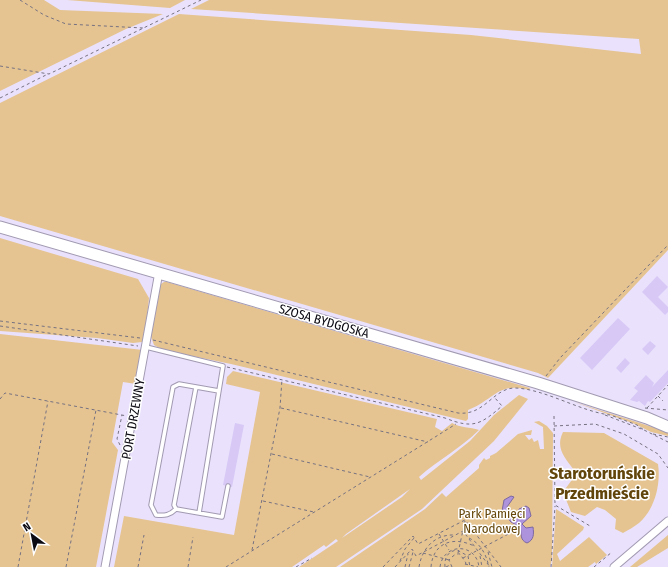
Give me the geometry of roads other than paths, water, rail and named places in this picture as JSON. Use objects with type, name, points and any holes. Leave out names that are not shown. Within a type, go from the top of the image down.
[{"type":"main road","name":"SZOSA BYDGOSKA","points":[[0,227],[538,383],[647,418],[668,427]]},
{"type":"main road","name":"SZOSA BYDGOSKA","points":[[647,418],[668,421]]},
{"type":"street","name":"PORT DRZEWNY","points":[[105,567],[159,272]]},
{"type":"street","points":[[614,567],[668,521]]},
{"type":"lane","points":[[146,347],[223,366],[199,513]]},
{"type":"lane","points":[[176,509],[171,514],[163,516],[156,515],[151,505],[173,387],[179,384],[219,391]]},
{"type":"lane","points":[[176,509],[174,504],[196,387]]},
{"type":"lane","points":[[176,509],[222,517],[228,486]]},
{"type":"district","name":"Starotoruńskie Przedmieście","points":[[602,483]]},
{"type":"park label","name":"Park Pamięci Narodowej","points":[[492,520]]}]
